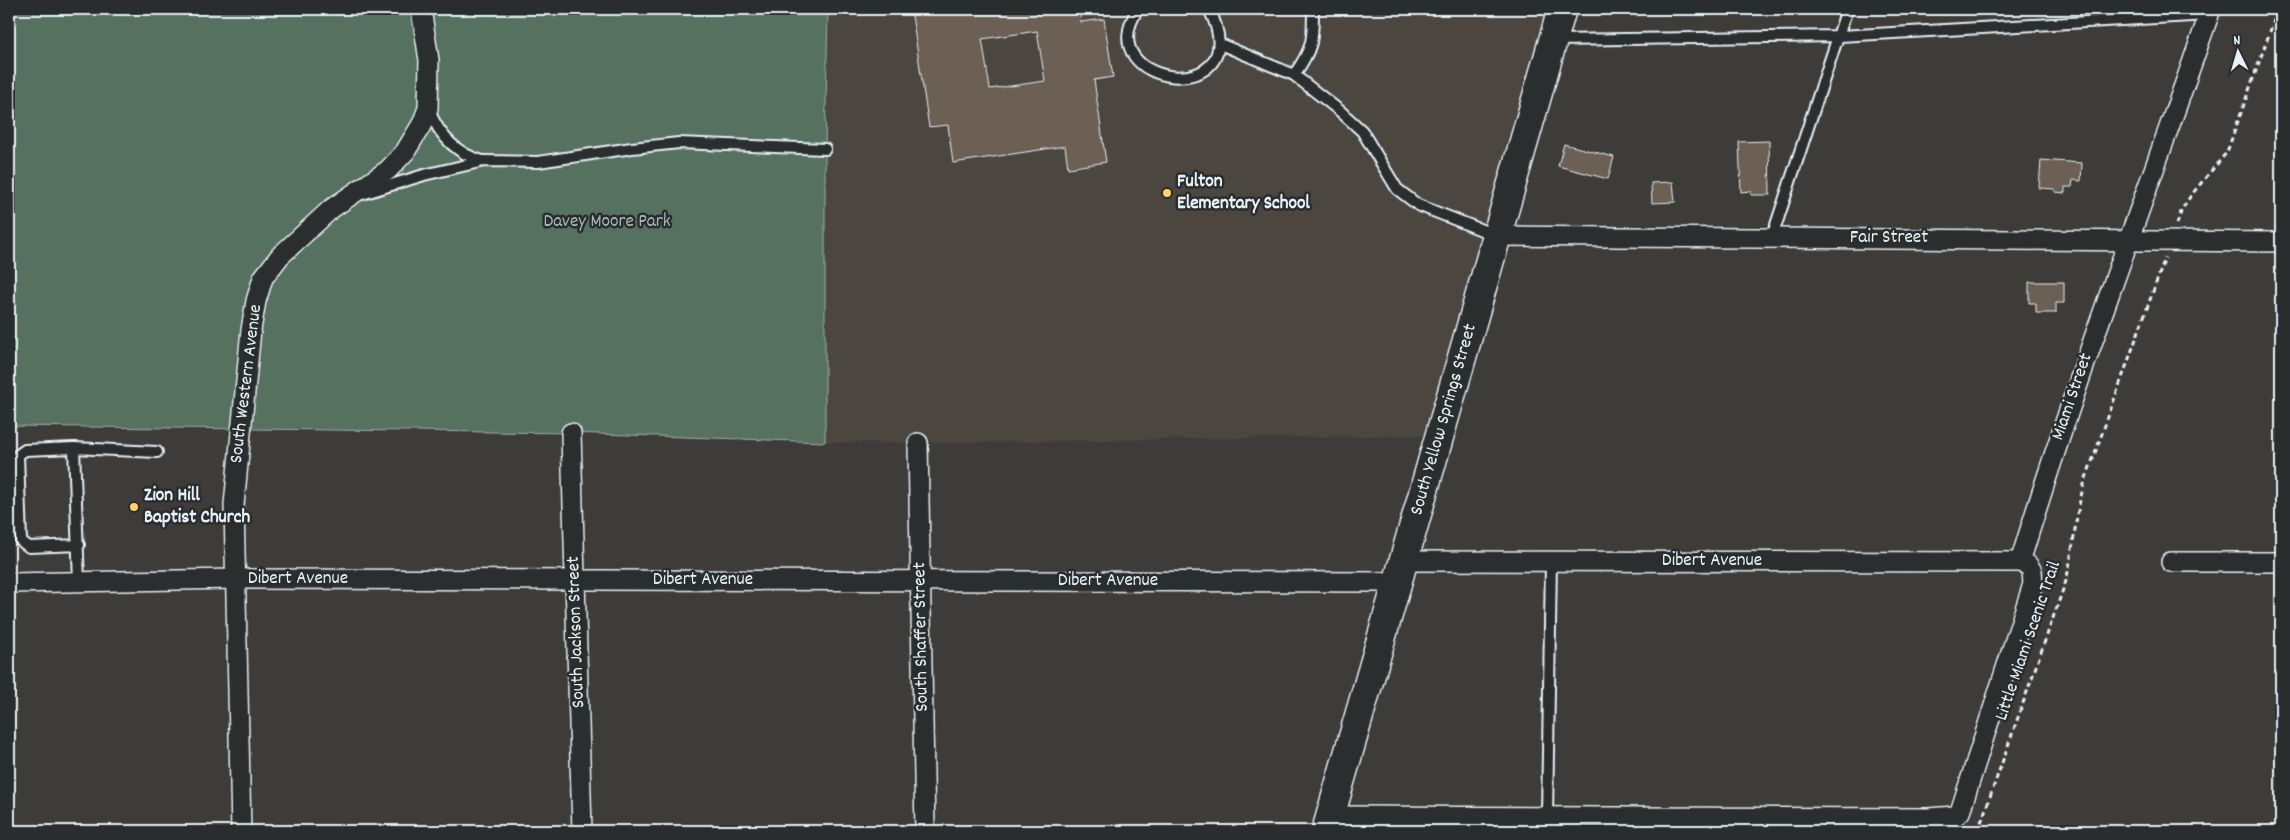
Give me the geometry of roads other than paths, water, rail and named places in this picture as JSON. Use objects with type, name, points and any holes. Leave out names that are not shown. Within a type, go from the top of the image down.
[{"type":"main road","name":"South Yellow Springs Street","points":[[1328,823],[1562,9]]},
{"type":"street","name":"South Western Avenue","points":[[241,831],[234,505],[250,330],[256,301],[263,278],[280,256],[332,209],[388,170],[405,152],[422,124],[428,108],[429,60],[421,9]]},
{"type":"street","name":"Miami Street","points":[[2020,562],[2081,368],[2130,240],[2210,12]]},
{"type":"street","name":"Fair Street","points":[[1497,236],[2281,242]]},
{"type":"street","name":"South Jackson Street","points":[[571,434],[582,831]]},
{"type":"street","name":"South Shaffer Street","points":[[918,442],[925,831]]},
{"type":"street","name":"Dibert Avenue","points":[[9,583],[235,579],[921,581],[1401,572],[1551,561],[2020,562]]},
{"type":"street","points":[[1328,823],[1547,816],[1955,816],[1960,812],[1970,784],[2033,584],[2032,571],[2028,565],[2020,562]]},
{"type":"street","points":[[2171,562],[2281,562]]},
{"type":"lane","points":[[1138,9],[1132,18],[1129,37],[1134,58],[1152,71],[1172,78],[1191,77],[1210,66],[1220,44],[1216,21],[1209,9]]},
{"type":"lane","points":[[1294,75],[1309,54],[1313,38],[1313,9]]},
{"type":"lane","points":[[1772,238],[1840,36],[1847,9]]},
{"type":"lane","points":[[1553,40],[1840,36],[2210,12]]},
{"type":"lane","points":[[1220,44],[1294,75],[1340,111],[1362,131],[1397,189],[1418,205],[1497,236]]},
{"type":"lane","points":[[428,108],[435,124],[454,147],[468,157],[484,162]]},
{"type":"lane","points":[[349,198],[424,175],[484,162],[538,162],[632,148],[679,144],[824,149]]},
{"type":"lane","points":[[74,448],[79,546],[78,582]]},
{"type":"lane","points":[[79,546],[29,547],[20,541],[18,455],[25,450],[74,448],[157,452]]},
{"type":"lane","points":[[1547,816],[1551,561]]},
{"type":"place","name":"Fulton Elementary School","points":[[1167,193]]},
{"type":"place","name":"Zion Hill Baptist Church","points":[[134,507]]},
{"type":"park label","name":"Davey Moore Park","points":[[607,222]]}]
